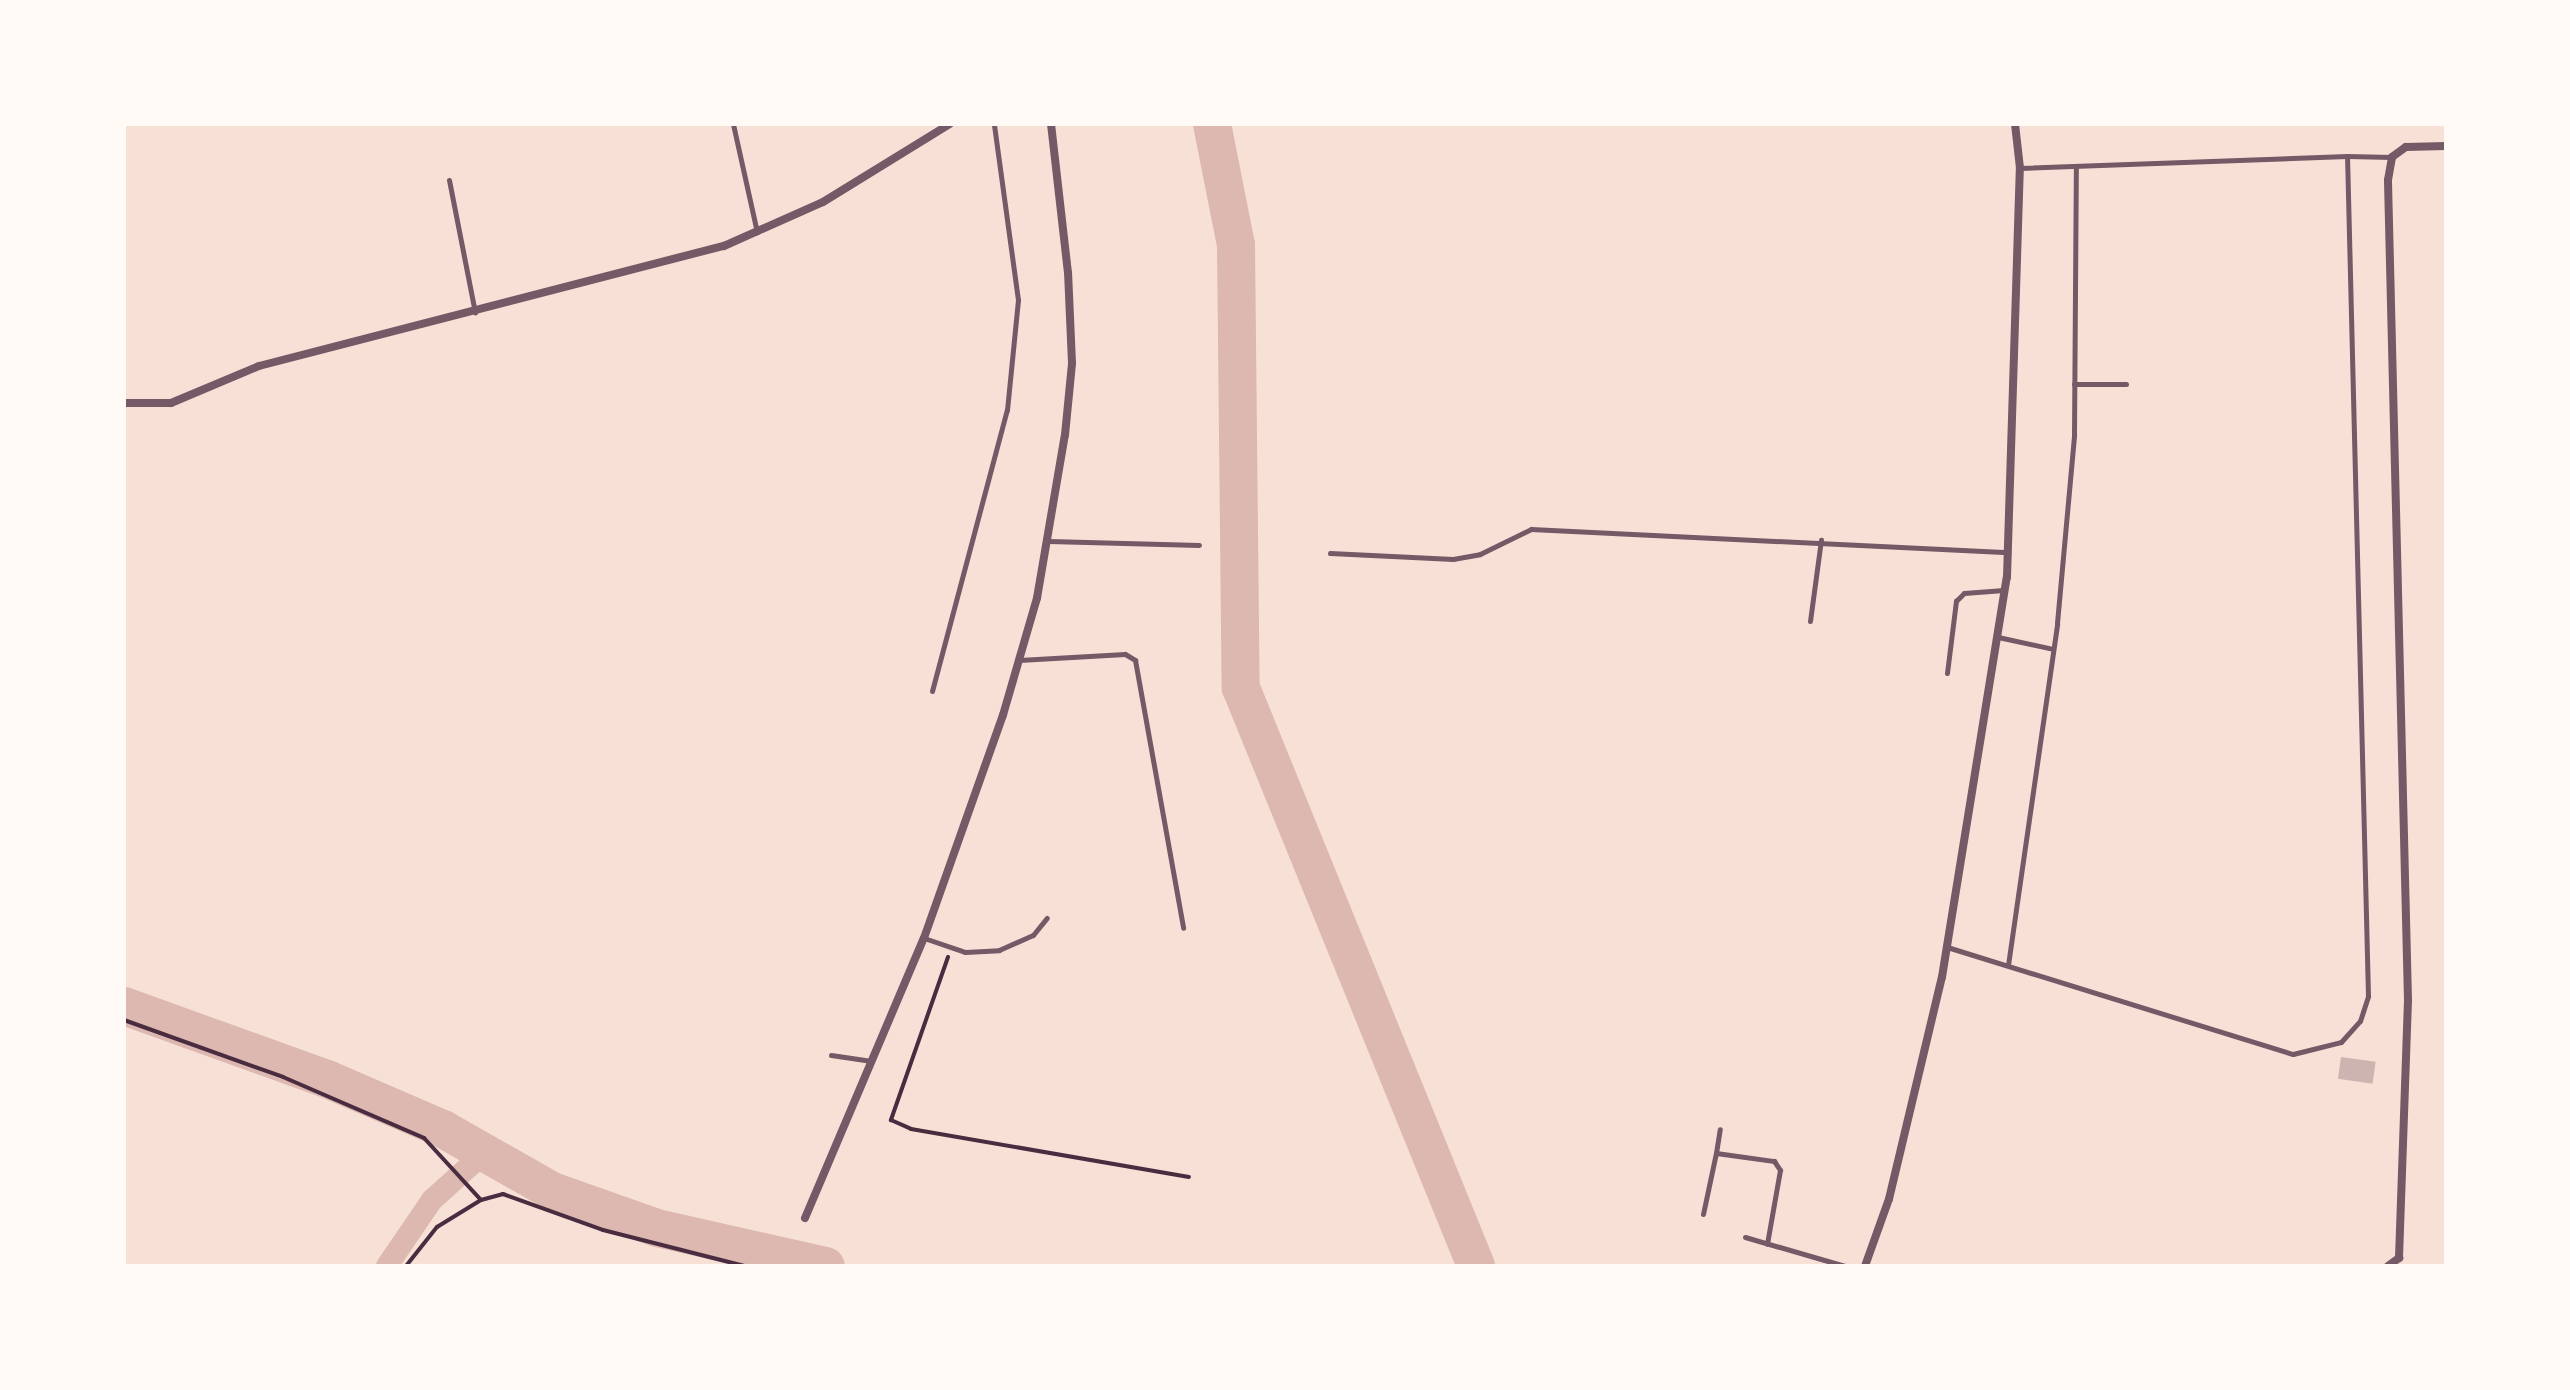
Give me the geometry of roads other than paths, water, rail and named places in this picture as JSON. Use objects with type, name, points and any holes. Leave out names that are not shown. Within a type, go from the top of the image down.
[{"type":"street","points":[[124,403],[171,403],[259,366],[475,313],[757,233],[823,202],[950,124]]},
{"type":"street","points":[[805,1218],[924,938],[1019,660],[1049,541],[1072,363],[1051,124]]},
{"type":"street","points":[[1865,1266],[1889,1199],[1918,1090],[1947,947],[2005,590],[2009,553],[2020,168],[2015,124]]},
{"type":"street","points":[[2388,1266],[2399,1258],[2408,1000],[2388,196],[2392,157],[2406,147],[2446,146]]},
{"type":"lane","points":[[733,124],[757,233]]},
{"type":"lane","points":[[932,691],[1007,410],[1018,300],[994,124]]},
{"type":"lane","points":[[1947,947],[2293,1054],[2341,1042],[2360,1021],[2368,996],[2347,156]]},
{"type":"lane","points":[[2020,168],[2392,157]]},
{"type":"lane","points":[[2008,965],[2053,649],[2074,384],[2076,166]]},
{"type":"lane","points":[[449,180],[475,313]]},
{"type":"lane","points":[[2074,384],[2126,384]]},
{"type":"lane","points":[[1330,553],[1453,559],[1480,554],[1531,529],[1821,540],[2009,553]]},
{"type":"lane","points":[[1810,621],[1821,540]]},
{"type":"lane","points":[[1049,541],[1199,545]]},
{"type":"lane","points":[[1947,673],[1956,601],[1964,593],[2005,590]]},
{"type":"lane","points":[[1998,637],[2053,649]]},
{"type":"lane","points":[[1019,660],[1125,654],[1135,660],[1183,928]]},
{"type":"lane","points":[[924,938],[965,952],[999,950],[1033,935],[1047,918]]},
{"type":"lane","points":[[831,1055],[872,1061]]},
{"type":"lane","points":[[1703,1214],[1720,1129]]},
{"type":"lane","points":[[1716,1153],[1778,1165],[1767,1244]]},
{"type":"lane","points":[[1745,1237],[1845,1266]]},
{"type":"waterway","points":[[1212,124],[1236,245],[1241,688],[1476,1266]]},
{"type":"waterway","points":[[124,1006],[327,1079],[443,1129],[552,1191],[657,1228],[826,1266]]},
{"type":"waterway","points":[[387,1266],[432,1200],[484,1153]]}]
